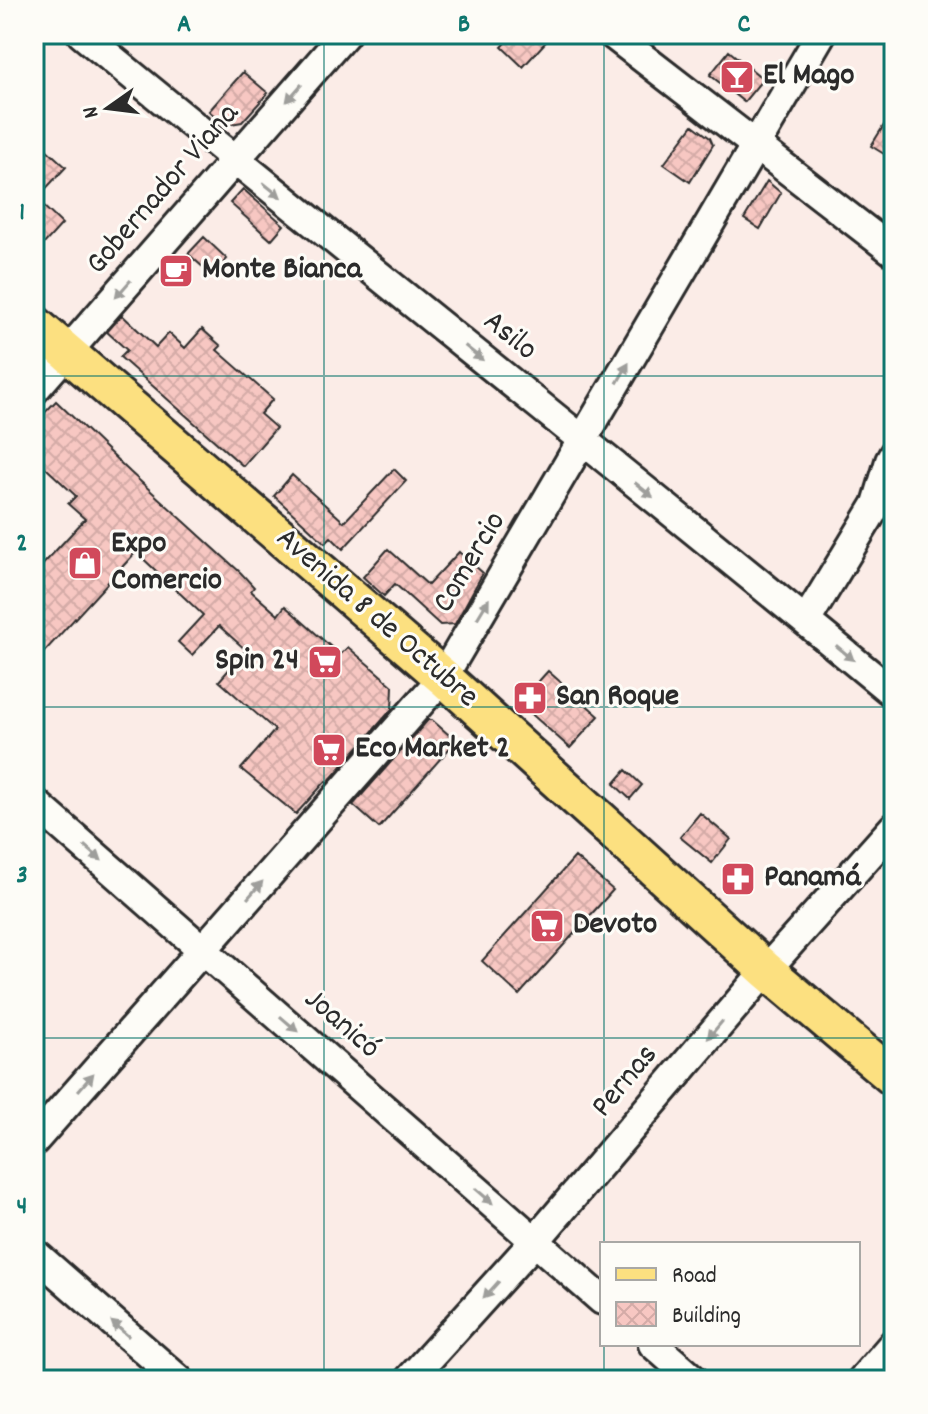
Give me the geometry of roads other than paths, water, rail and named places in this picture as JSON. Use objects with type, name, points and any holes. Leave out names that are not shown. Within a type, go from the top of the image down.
[{"type":"main road","name":"Avenida 8 de Octubre","points":[[34,324],[443,677],[766,970],[894,1078]]},
{"type":"street","name":"Asilo","points":[[82,34],[894,694]]},
{"type":"street","name":"Gobernador Viana","points":[[34,390],[345,34]]},
{"type":"street","points":[[612,34],[894,252]]},
{"type":"street","name":"Comercio","points":[[34,1141],[443,677],[821,34]]},
{"type":"street","points":[[806,621],[877,504],[894,454]]},
{"type":"street","name":"Joanicó","points":[[34,802],[600,1298]]},
{"type":"street","name":"Pernas","points":[[409,1380],[535,1241],[766,970],[894,827]]},
{"type":"street","points":[[34,1253],[179,1380]]},
{"type":"street","points":[[862,1380],[894,1343]]},
{"type":"street","points":[[655,1346],[694,1380]]},
{"type":"place","name":"El Mago","points":[[737,77]]},
{"type":"place","name":"Monte Bianca","points":[[176,271]]},
{"type":"place","name":"Expo Comercio","points":[[85,563]]},
{"type":"place","name":"Spin 24","points":[[325,662]]},
{"type":"place","name":"San Roque","points":[[530,698]]},
{"type":"place","name":"Eco Market 2","points":[[329,750]]},
{"type":"place","name":"Panamá","points":[[738,879]]},
{"type":"place","name":"Devoto","points":[[547,926]]}]
